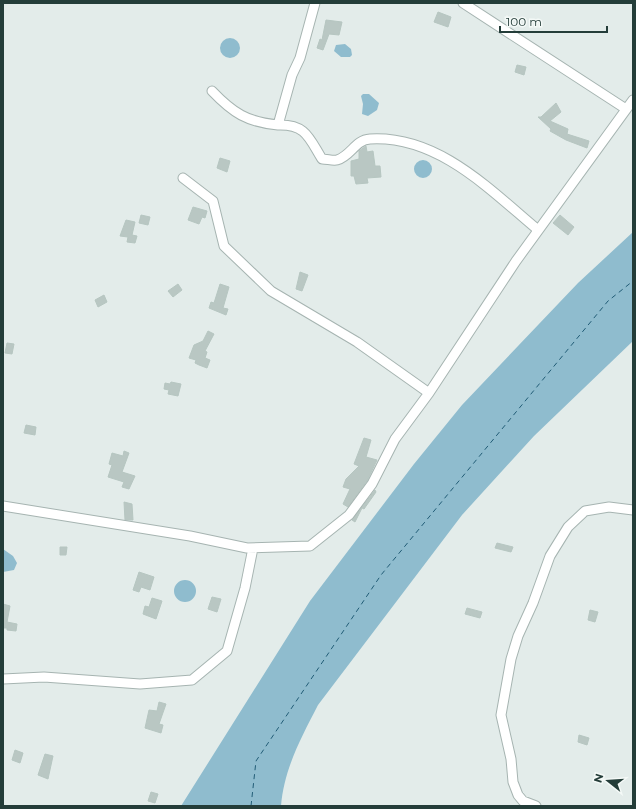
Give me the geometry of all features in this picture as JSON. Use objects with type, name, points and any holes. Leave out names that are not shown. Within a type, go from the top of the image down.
[{"type":"street","points":[[278,125],[292,75],[300,58],[315,3]]},
{"type":"street","points":[[462,3],[626,109]]},
{"type":"street","points":[[212,91],[227,107],[245,119],[264,124],[296,126],[309,136],[322,158],[336,160],[347,155],[357,144],[369,139],[407,142],[434,153],[467,170],[538,230]]},
{"type":"street","points":[[3,506],[190,536],[253,548],[310,546],[343,521],[372,484],[395,439],[429,393],[511,267],[633,100]]},
{"type":"street","points":[[183,178],[213,201],[224,246],[272,291],[357,342],[429,393]]},
{"type":"street","points":[[536,806],[523,802],[518,795],[513,782],[511,759],[501,715],[511,659],[518,636],[533,603],[550,556],[568,526],[586,511],[609,507],[633,510]]},
{"type":"street","points":[[3,679],[44,677],[140,684],[192,680],[227,651],[245,588],[253,548]]},
{"type":"water","points":[[226,38],[234,38],[240,44],[240,52],[234,58],[226,58],[220,52],[220,44]]},
{"type":"water","points":[[345,44],[351,49],[352,55],[350,57],[341,57],[334,51],[336,45]]},
{"type":"water","points":[[363,94],[369,94],[379,103],[377,110],[368,116],[362,114],[363,104],[361,96]]},
{"type":"water","points":[[423,160],[429,163],[432,169],[429,175],[423,178],[417,175],[414,169],[417,163]]},
{"type":"water","points":[[633,232],[633,341],[534,436],[462,515],[318,705],[294,754],[286,779],[281,806],[181,806],[310,601],[414,464],[462,405],[578,283]]},
{"type":"water","points":[[3,549],[13,556],[17,563],[14,570],[3,572]]},
{"type":"water","points":[[185,580],[193,583],[196,591],[193,599],[185,602],[177,599],[174,591],[177,583]]},
{"type":"building","points":[[438,12],[451,17],[448,27],[434,22]]},
{"type":"building","points":[[326,20],[342,22],[339,35],[329,34],[323,50],[317,48],[320,39],[322,40]]},
{"type":"building","points":[[517,65],[526,67],[524,75],[515,72]]},
{"type":"building","points":[[556,103],[561,112],[550,121],[568,129],[567,134],[589,141],[587,148],[566,140],[550,131],[551,129],[538,117],[541,117]]},
{"type":"building","points":[[366,146],[367,152],[373,151],[375,166],[380,166],[381,177],[367,178],[368,183],[356,184],[354,176],[351,176],[351,161],[359,159],[359,151]]},
{"type":"building","points":[[220,158],[230,161],[227,172],[217,168]]},
{"type":"building","points":[[193,207],[207,211],[205,218],[202,217],[199,224],[188,220]]},
{"type":"building","points":[[141,215],[150,217],[148,225],[139,223]]},
{"type":"building","points":[[560,215],[574,227],[568,235],[553,223]]},
{"type":"building","points":[[126,220],[135,222],[132,235],[137,236],[135,243],[127,242],[128,237],[120,236]]},
{"type":"building","points":[[300,272],[308,275],[302,291],[296,289]]},
{"type":"building","points":[[178,284],[182,290],[173,297],[168,291]]},
{"type":"building","points":[[220,284],[229,287],[223,308],[228,309],[226,315],[209,308],[211,302],[214,303]]},
{"type":"building","points":[[104,295],[107,302],[98,307],[95,300]]},
{"type":"building","points":[[208,331],[214,334],[205,351],[207,352],[205,358],[210,360],[207,368],[195,363],[196,360],[189,358],[194,345],[203,341]]},
{"type":"building","points":[[7,343],[14,344],[12,354],[5,353]]},
{"type":"building","points":[[171,382],[181,384],[178,396],[168,394],[169,390],[164,389],[165,383],[170,384]]},
{"type":"building","points":[[26,425],[36,427],[35,435],[24,433]]},
{"type":"building","points":[[364,438],[371,440],[366,457],[377,460],[367,481],[348,507],[343,504],[350,489],[343,487],[346,479],[359,466],[354,464]]},
{"type":"building","points":[[124,451],[129,453],[122,472],[135,476],[129,489],[122,487],[124,482],[108,477],[112,465],[109,464],[112,453],[123,456]]},
{"type":"building","points":[[375,490],[376,492],[364,509],[362,508],[355,522],[352,520]]},
{"type":"building","points":[[124,502],[132,504],[133,520],[125,520]]},
{"type":"building","points":[[497,543],[513,547],[511,552],[495,548]]},
{"type":"building","points":[[60,547],[67,547],[66,555],[60,555]]},
{"type":"building","points":[[139,572],[154,577],[150,590],[141,587],[139,592],[133,590]]},
{"type":"building","points":[[212,597],[221,599],[217,612],[208,609]]},
{"type":"building","points":[[152,598],[162,601],[156,619],[143,614],[145,606],[149,607]]},
{"type":"building","points":[[3,604],[10,606],[7,622],[17,624],[16,631],[3,628]]},
{"type":"building","points":[[467,608],[482,612],[480,618],[465,614]]},
{"type":"building","points":[[590,610],[598,612],[595,622],[588,620]]},
{"type":"building","points":[[159,702],[166,704],[159,724],[163,725],[161,733],[145,728],[149,710],[157,711]]},
{"type":"building","points":[[579,735],[589,738],[587,745],[578,742]]},
{"type":"building","points":[[15,750],[23,753],[20,763],[12,760]]},
{"type":"building","points":[[45,754],[53,756],[48,779],[38,775]]},
{"type":"building","points":[[151,792],[158,794],[155,803],[148,801]]},
{"type":"ferry route","points":[[251,806],[256,761],[381,575],[608,301],[633,281]]}]
